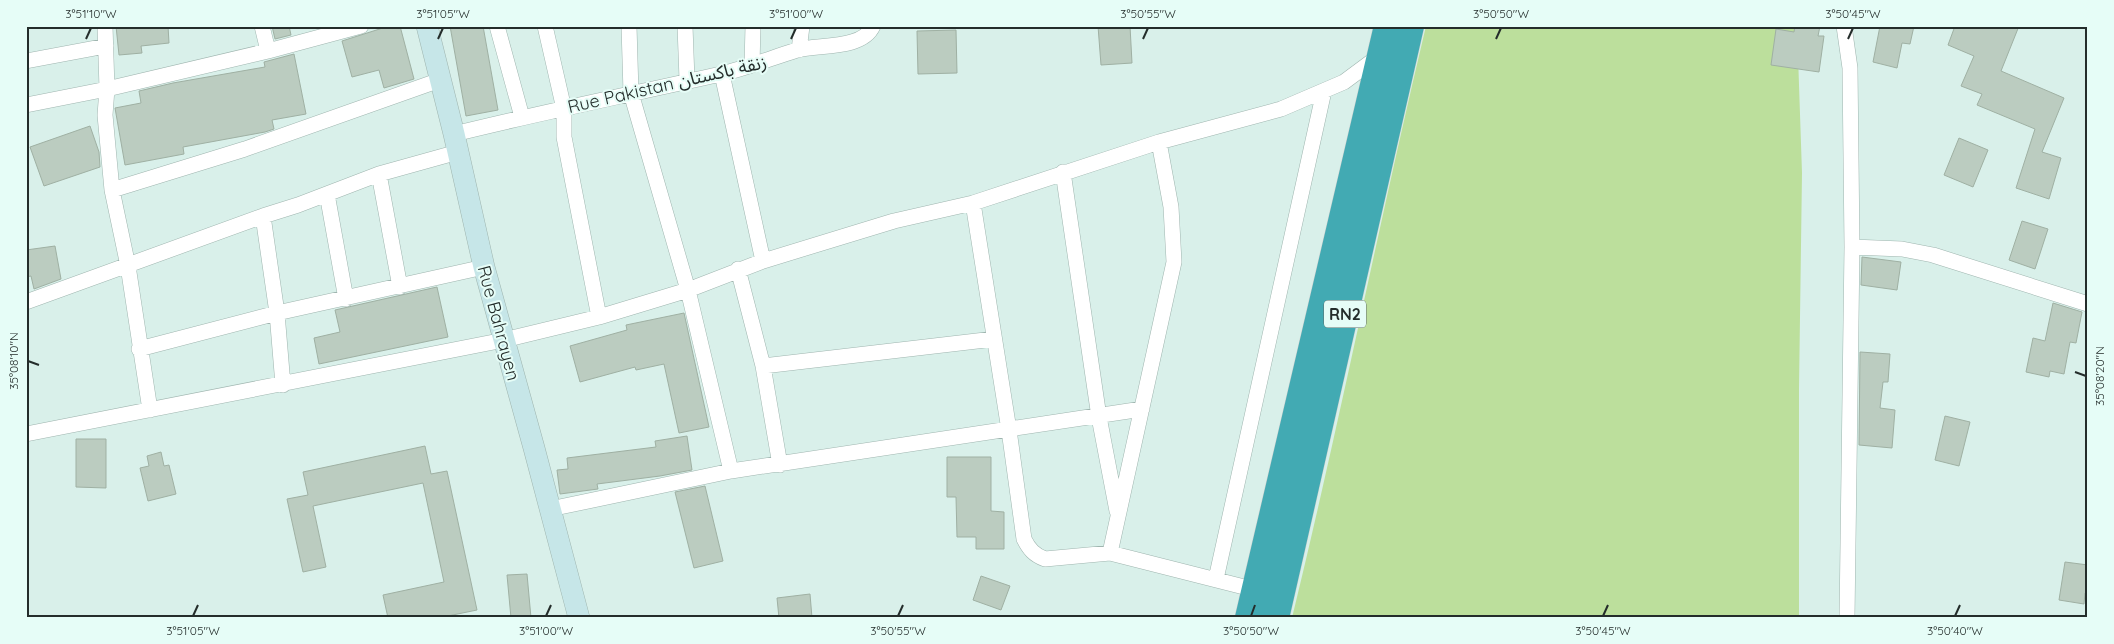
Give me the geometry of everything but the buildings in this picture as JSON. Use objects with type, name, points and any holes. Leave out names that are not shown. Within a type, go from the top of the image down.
[{"type":"highway","name":"RN2","points":[[1249,618],[1388,26]]},
{"type":"highway","name":"RN2","points":[[1275,618],[1410,26]]},
{"type":"street","points":[[105,26],[107,89],[105,115],[112,190],[128,266],[139,349],[150,410]]},
{"type":"street","points":[[262,26],[268,51]]},
{"type":"street","points":[[26,105],[107,89],[268,51],[361,26]]},
{"type":"street","name":"Rue Bahrayen","points":[[427,26],[484,267],[579,618]]},
{"type":"street","points":[[497,26],[522,117]]},
{"type":"street","points":[[545,26],[564,109],[564,136],[599,318]]},
{"type":"street","points":[[629,26],[631,93],[688,290],[731,471]]},
{"type":"street","points":[[685,26],[687,80]]},
{"type":"street","points":[[752,65],[753,26]]},
{"type":"street","points":[[799,50],[802,26]]},
{"type":"street","name":"Rue Pakistan زنقة باكستان","points":[[26,302],[327,194],[522,117],[722,74],[799,50],[855,42],[865,37],[873,26]]},
{"type":"street","points":[[1844,26],[1850,68],[1852,246],[1847,618]]},
{"type":"street","points":[[26,61],[106,46]]},
{"type":"street","points":[[26,434],[283,385],[504,340],[599,318],[688,290],[763,260],[894,221],[973,203],[1159,142],[1281,109],[1344,82],[1382,54]]},
{"type":"street","points":[[722,74],[763,260]]},
{"type":"street","points":[[112,190],[245,149],[440,80]]},
{"type":"street","points":[[1216,579],[1324,91]]},
{"type":"street","points":[[1110,553],[1174,262],[1171,207],[1159,142]]},
{"type":"street","points":[[1063,172],[1099,417],[1118,517]]},
{"type":"street","points":[[379,174],[400,287]]},
{"type":"street","points":[[327,194],[346,299]]},
{"type":"street","points":[[973,203],[1009,430],[1024,539],[1029,548],[1036,556],[1045,559],[1110,553],[1256,590]]},
{"type":"street","points":[[263,216],[277,313],[283,385]]},
{"type":"street","points":[[1852,246],[1902,249],[1933,255],[2088,304]]},
{"type":"street","points":[[139,349],[277,313],[484,267]]},
{"type":"street","points":[[738,270],[763,366],[780,465]]},
{"type":"street","points":[[763,366],[994,339]]},
{"type":"street","points":[[550,509],[731,471],[1142,409]]},
{"type":"green space","points":[[1426,26],[1797,26],[1802,173],[1799,390],[1799,618],[1292,618]]}]
